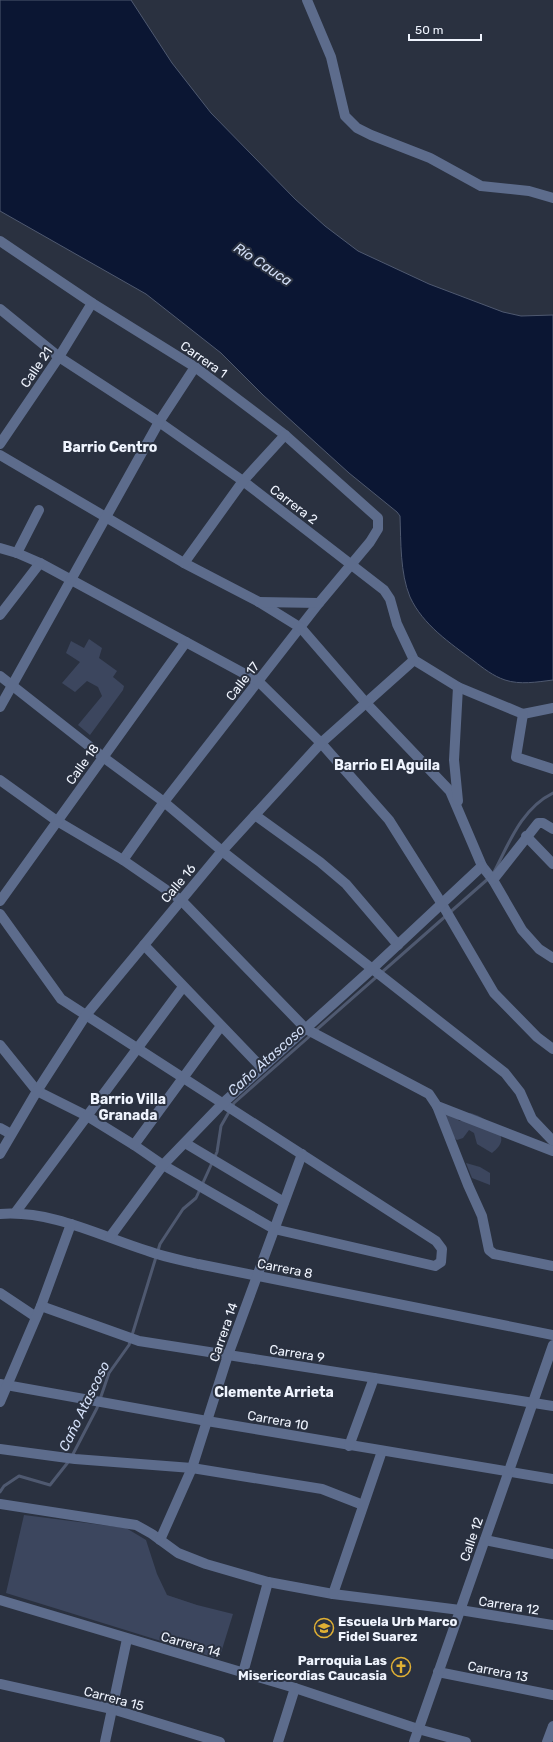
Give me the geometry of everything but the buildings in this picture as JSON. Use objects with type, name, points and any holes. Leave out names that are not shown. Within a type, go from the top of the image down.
[{"type":"street","points":[[307,0],[331,57],[345,116],[357,128],[430,158],[481,186],[529,191],[553,198]]},
{"type":"street","name":"Carrera 1","points":[[0,241],[92,303],[195,367],[285,435],[378,518]]},
{"type":"street","name":"Calle 21","points":[[0,444],[59,357],[92,303]]},
{"type":"street","name":"Carrera 2","points":[[0,309],[59,357],[159,422],[243,481],[384,590],[390,599],[396,624],[414,660]]},
{"type":"street","points":[[0,707],[159,422],[195,367]]},
{"type":"street","points":[[184,563],[243,481],[285,435]]},
{"type":"street","points":[[0,455],[184,563],[260,602],[301,628],[366,703],[450,791],[482,866],[491,877],[522,930],[539,949],[553,958]]},
{"type":"street","points":[[17,553],[39,510]]},
{"type":"street","name":"Calle 17","points":[[123,860],[164,802],[319,603],[352,564],[378,529],[378,518]]},
{"type":"street","points":[[0,548],[17,553],[40,563],[258,681],[322,743],[390,820],[447,912],[494,993],[537,1037],[553,1049]]},
{"type":"street","points":[[0,615],[40,563]]},
{"type":"street","points":[[260,602],[319,603]]},
{"type":"street","name":"Calle 18","points":[[0,901],[186,642]]},
{"type":"street","points":[[414,660],[458,687],[522,714],[553,708]]},
{"type":"street","name":"Calle 16","points":[[0,1154],[37,1090],[86,1015],[222,851],[322,743],[414,660]]},
{"type":"street","points":[[0,676],[13,684],[103,757],[164,802],[222,851],[505,1073],[520,1092],[532,1119],[553,1141]]},
{"type":"street","points":[[458,687],[454,760],[459,812]]},
{"type":"street","points":[[522,714],[516,757],[553,769]]},
{"type":"street","points":[[0,780],[57,821],[123,860],[181,900],[311,1032],[429,1094],[437,1106],[468,1185],[482,1216],[489,1250],[494,1254],[553,1266]]},
{"type":"street","points":[[255,815],[320,862],[346,884],[398,944]]},
{"type":"street","points":[[491,877],[538,823],[543,823],[553,830]]},
{"type":"street","points":[[526,836],[553,864]]},
{"type":"street","points":[[110,1237],[163,1165],[185,1143],[229,1106],[262,1068],[311,1032],[378,972],[398,944],[447,912],[482,866]]},
{"type":"street","points":[[0,914],[61,999],[436,1241],[442,1249],[441,1262],[435,1266],[274,1229],[163,1165],[87,1116],[37,1090],[0,1045]]},
{"type":"street","points":[[144,945],[220,1026],[262,1068]]},
{"type":"street","points":[[15,1213],[183,986]]},
{"type":"street","points":[[134,1145],[220,1026]]},
{"type":"street","points":[[437,1106],[553,1151]]},
{"type":"street","points":[[0,1128],[11,1134]]},
{"type":"street","points":[[185,1143],[284,1202]]},
{"type":"street","name":"Carrera 14","points":[[160,1540],[192,1468],[228,1355],[302,1154]]},
{"type":"street","name":"Carrera 8","points":[[0,1214],[15,1213],[71,1224],[149,1252],[257,1276],[553,1335]]},
{"type":"street","points":[[0,1402],[4,1385],[41,1306],[71,1224]]},
{"type":"street","points":[[0,1293],[36,1317]]},
{"type":"street","name":"Carrera 9","points":[[41,1306],[139,1341],[553,1406]]},
{"type":"street","name":"Calle 12","points":[[414,1742],[553,1345]]},
{"type":"street","points":[[349,1446],[374,1378]]},
{"type":"street","name":"Carrera 10","points":[[4,1385],[349,1446],[553,1480]]},
{"type":"street","points":[[0,1449],[70,1458],[192,1468],[322,1489],[363,1505]]},
{"type":"street","points":[[333,1594],[382,1451]]},
{"type":"street","name":"Carrera 12","points":[[0,1504],[136,1525],[178,1553],[206,1564],[268,1582],[333,1594],[460,1610],[553,1625]]},
{"type":"street","points":[[485,1540],[553,1554]]},
{"type":"street","points":[[243,1673],[268,1582]]},
{"type":"street","name":"Carrera 14","points":[[0,1600],[295,1688],[466,1742]]},
{"type":"street","points":[[105,1742],[127,1639]]},
{"type":"street","name":"Carrera 13","points":[[438,1672],[553,1695]]},
{"type":"street","name":"Carrera 15","points":[[0,1684],[112,1709],[220,1742]]},
{"type":"street","points":[[278,1742],[295,1688]]},
{"type":"street","points":[[547,1742],[553,1726]]},
{"type":"shaded area","points":[[89,639],[102,648],[99,658],[117,671],[113,677],[124,686],[123,690],[90,735],[78,725],[102,696],[98,687],[87,681],[75,692],[62,683],[80,662],[66,653],[71,641],[84,648]]},
{"type":"shaded area","points":[[442,1112],[457,1118],[459,1121],[470,1113],[481,1117],[498,1130],[501,1135],[499,1146],[492,1153],[477,1144],[474,1133],[469,1130],[463,1138],[457,1140],[451,1135]]},
{"type":"shaded area","points":[[466,1163],[480,1167],[490,1173],[490,1185],[472,1178]]},
{"type":"shaded area","points":[[24,1515],[126,1528],[146,1540],[157,1574],[167,1595],[197,1605],[233,1614],[219,1659],[6,1593]]},
{"type":"water","name":"Río Cauca","points":[[0,0],[131,0],[172,63],[211,113],[295,199],[325,226],[358,251],[429,284],[503,312],[521,316],[553,315],[553,680],[523,683],[505,680],[488,672],[438,633],[415,607],[410,597],[404,578],[400,516],[397,512],[349,473],[263,395],[221,353],[146,294],[0,211]]},
{"type":"waterway","name":"Caño Atascoso","points":[[494,872],[511,838],[525,817],[542,800],[553,793]]},
{"type":"waterway","name":"Caño Atascoso","points":[[315,1031],[489,878]]},
{"type":"waterway","name":"Caño Atascoso","points":[[72,1456],[97,1408],[109,1373],[129,1345],[160,1244],[183,1209],[196,1198],[217,1152],[221,1126],[234,1103],[311,1035]]},
{"type":"waterway","name":"Caño Atascoso","points":[[0,1492],[4,1486],[19,1476],[50,1485],[69,1461]]},
{"type":"place","name":"Escuela Urb Marco Fidel Suarez","points":[[324,1628]]},
{"type":"place","name":"Parroquia Las Misericordias Caucasia","points":[[401,1667]]},
{"type":"district","name":"Barrio Centro","points":[[110,447]]},
{"type":"district","name":"Barrio El Aguila","points":[[387,765]]},
{"type":"district","name":"Barrio Villa Granada","points":[[128,1108]]},
{"type":"district","name":"Clemente Arrieta","points":[[274,1392]]}]
